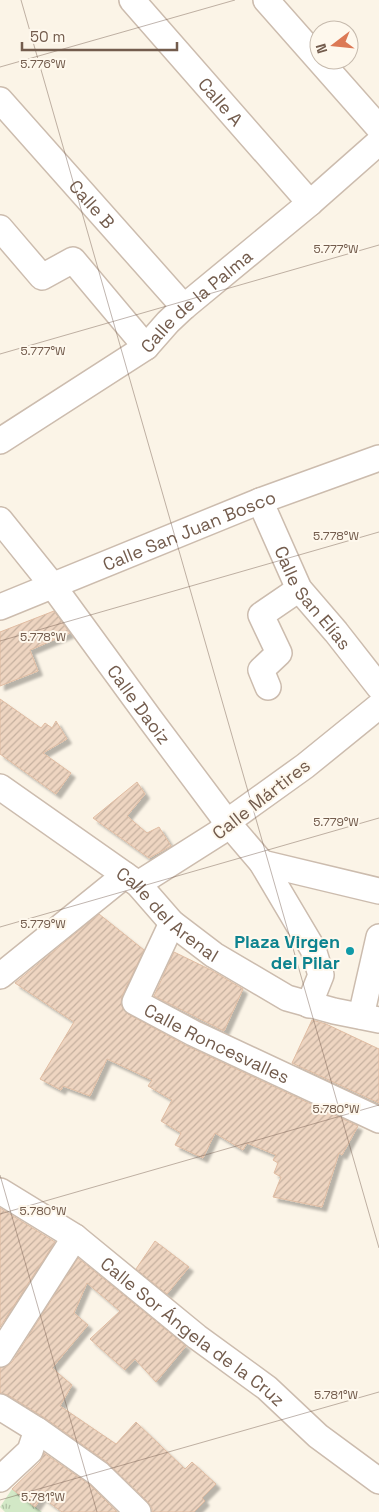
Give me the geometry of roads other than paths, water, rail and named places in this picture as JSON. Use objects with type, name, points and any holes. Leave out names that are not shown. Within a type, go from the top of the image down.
[{"type":"street","name":"Calle A","points":[[132,0],[310,203]]},
{"type":"street","points":[[266,0],[379,128]]},
{"type":"street","name":"Calle B","points":[[0,100],[184,307]]},
{"type":"street","name":"Calle de la Palma","points":[[0,441],[146,347],[184,307],[310,203],[379,142]]},
{"type":"street","points":[[0,228],[42,277],[73,260],[146,347]]},
{"type":"street","name":"Calle San Juan Bosco","points":[[0,607],[260,501],[379,458]]},
{"type":"street","name":"Calle San Elías","points":[[260,501],[299,589],[379,686]]},
{"type":"street","name":"Calle Daoiz","points":[[0,520],[53,586],[227,822],[262,863],[313,949],[321,976],[309,1005]]},
{"type":"street","points":[[268,687],[260,670],[279,653],[261,615],[299,589]]},
{"type":"street","name":"Calle Mártires","points":[[0,976],[131,880],[220,832],[227,822],[304,766],[379,706]]},
{"type":"street","name":"Calle del Arenal","points":[[0,787],[131,880],[172,923],[214,955],[287,998],[309,1005],[370,1018]]},
{"type":"street","points":[[262,863],[379,891]]},
{"type":"street","name":"Calle Roncesvalles","points":[[172,923],[135,1002],[193,1033],[379,1120]]},
{"type":"street","points":[[370,1018],[379,937]]},
{"type":"street","name":"Calle Sor Ángela de la Cruz","points":[[0,1191],[75,1237],[198,1336],[267,1388],[318,1436],[379,1481]]},
{"type":"street","points":[[0,1354],[75,1237]]},
{"type":"street","points":[[0,1406],[99,1474],[138,1512]]},
{"type":"street","points":[[0,1479],[30,1451],[37,1430]]},
{"type":"place","name":"Plaza Virgen del Pilar","points":[[350,951]]}]
